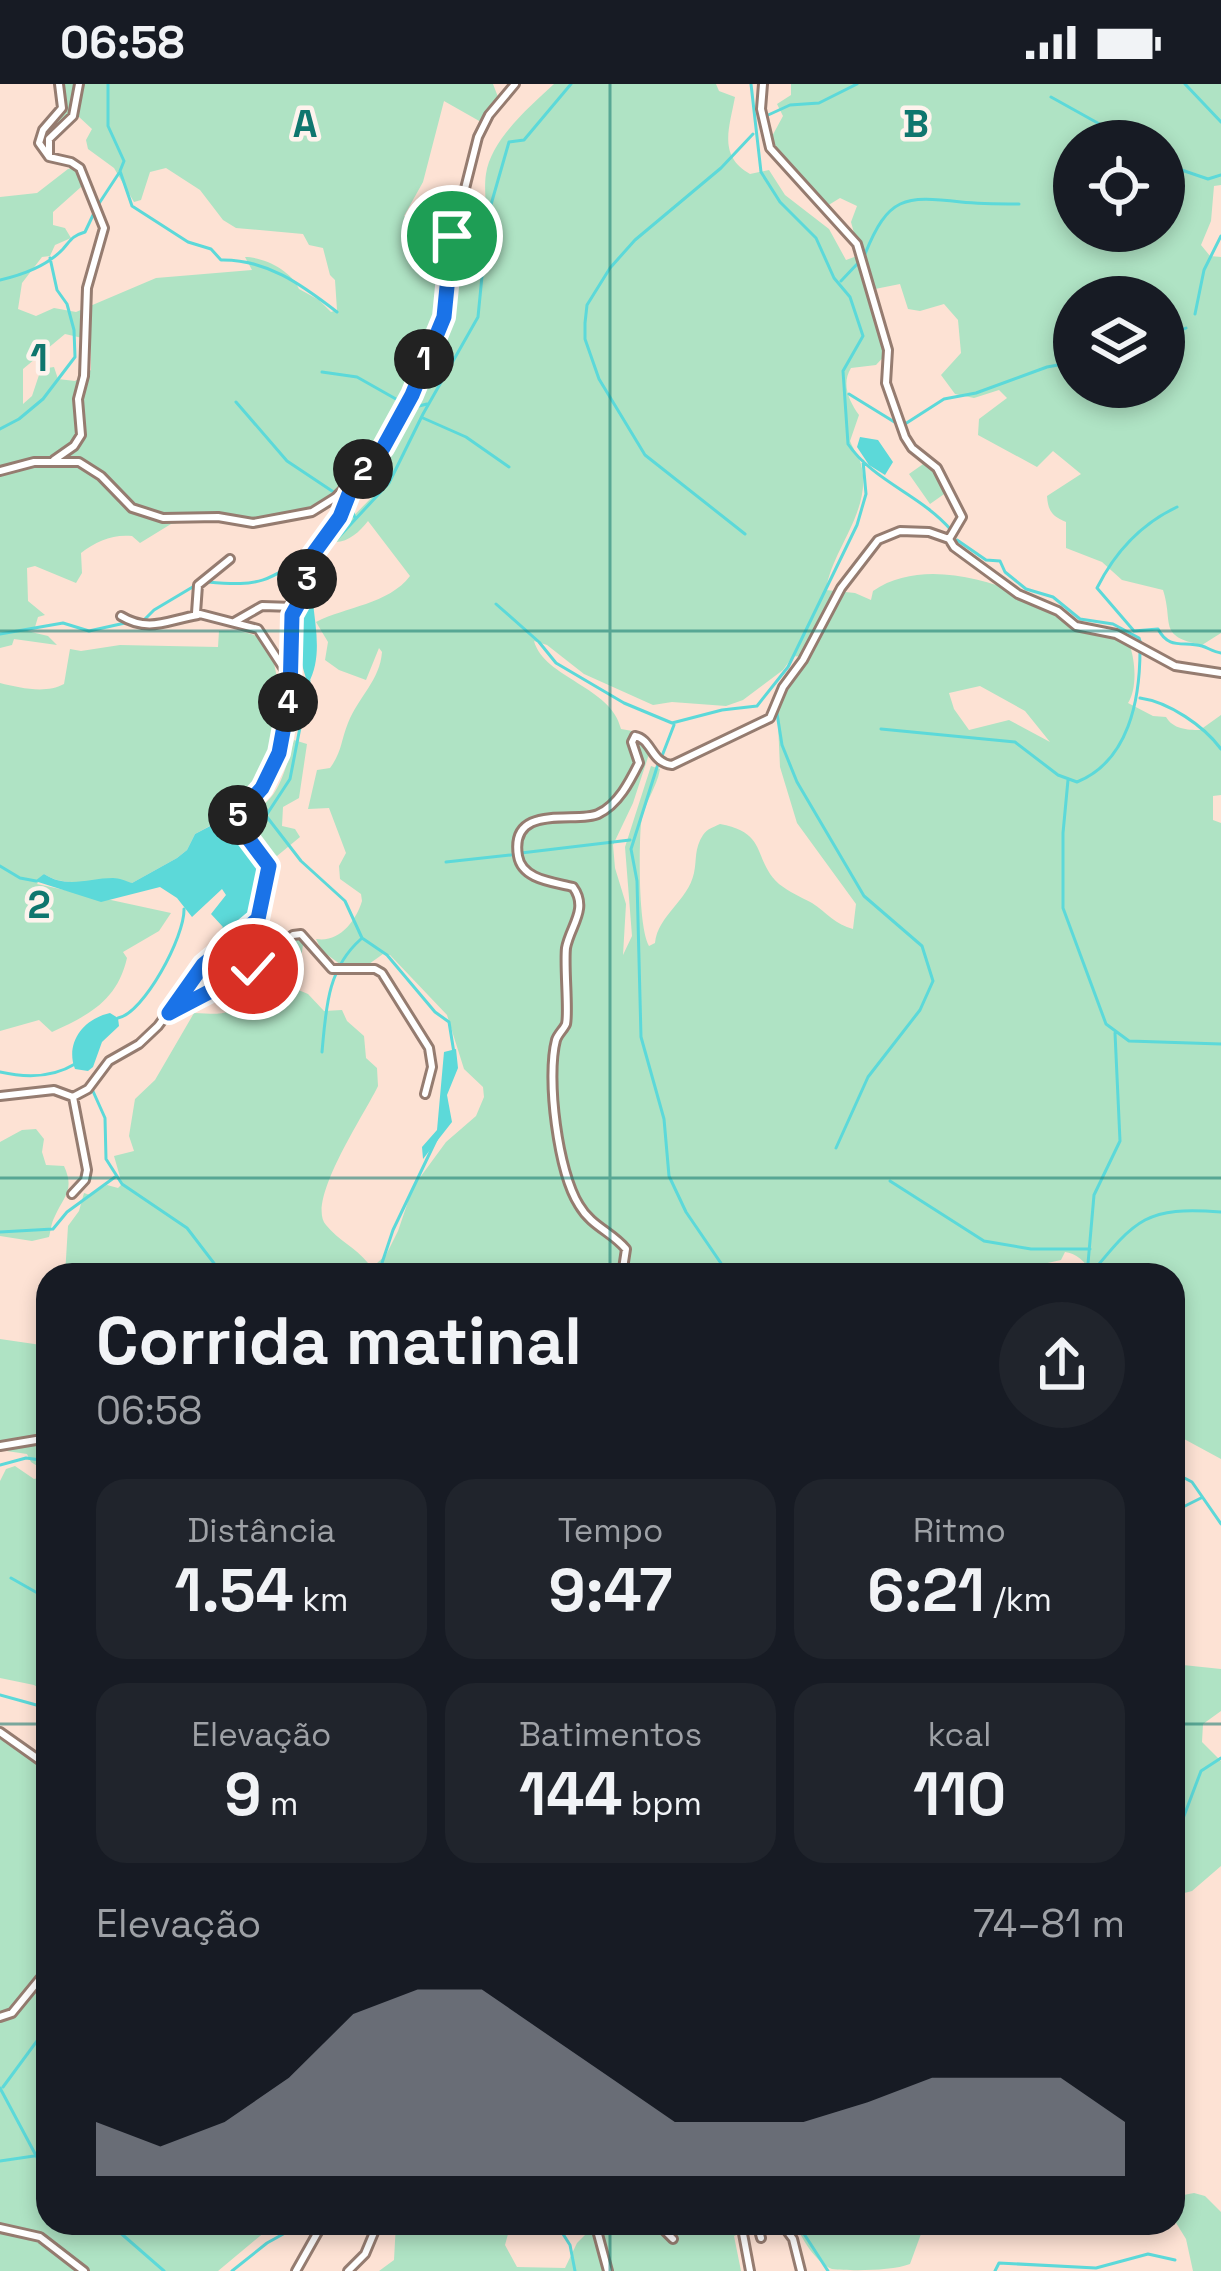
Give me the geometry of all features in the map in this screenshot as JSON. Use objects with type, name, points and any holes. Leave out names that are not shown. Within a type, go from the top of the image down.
[{"type":"street","points":[[51,462],[74,446],[80,435],[78,400],[84,376],[87,288],[104,228],[80,168],[49,157],[41,149],[40,138],[62,108],[59,84]]},
{"type":"street","points":[[49,157],[50,139],[73,116],[79,84]]},
{"type":"street","points":[[0,470],[79,462],[132,508],[153,517],[245,523],[314,512],[386,443],[412,395],[442,323],[452,236],[474,153],[489,115],[514,84]]},
{"type":"street","points":[[763,84],[761,110],[773,152],[857,244],[888,350],[886,383],[905,437],[911,448],[938,468],[962,517],[949,539]]},
{"type":"street","points":[[0,1096],[54,1090],[73,1096],[88,1089],[110,1061],[139,1045],[203,965],[262,912],[269,866],[237,816],[256,796],[278,759],[294,607],[306,590],[308,561],[340,517],[356,476]]},
{"type":"street","points":[[624,1263],[626,1250],[579,1206],[567,1177],[555,1120],[556,1040],[566,1020],[566,951],[578,919],[578,895],[573,887],[547,882],[521,866],[520,837],[546,816],[582,819],[608,808],[639,763],[632,742],[635,736],[643,739],[660,762],[672,765],[766,721],[841,588],[878,540],[899,531],[929,532],[949,539],[1018,594],[1058,611],[1081,628],[1116,634],[1175,666],[1221,673]]},
{"type":"street","points":[[197,615],[198,585],[230,559]]},
{"type":"street","points":[[234,622],[262,606],[294,607]]},
{"type":"street","points":[[121,616],[151,627],[197,615],[234,622],[264,634],[290,678]]},
{"type":"street","points":[[169,1013],[242,976],[293,935],[301,934],[332,969],[375,968],[382,973],[429,1048],[432,1067],[425,1094]]},
{"type":"street","points":[[71,1194],[85,1180],[87,1170],[73,1096]]},
{"type":"street","points":[[0,1446],[36,1440]]},
{"type":"street","points":[[0,1732],[36,1758]]},
{"type":"street","points":[[0,2017],[12,2013],[36,1984]]},
{"type":"street","points":[[0,2228],[40,2237],[84,2271]]},
{"type":"street","points":[[296,2271],[316,2235]]},
{"type":"street","points":[[348,2271],[363,2256],[373,2235]]},
{"type":"street","points":[[599,2235],[608,2271]]},
{"type":"street","points":[[668,2235],[673,2240]]},
{"type":"street","points":[[743,2235],[750,2271]]},
{"type":"street","points":[[790,2235],[801,2271]]},
{"type":"green space","points":[[59,84],[493,84],[498,97],[481,122],[444,101],[423,182],[404,216],[423,223],[419,256],[475,261],[481,244],[478,221],[486,213],[489,161],[512,125],[554,84],[716,84],[719,91],[735,97],[728,141],[733,159],[750,174],[769,170],[785,195],[829,229],[846,260],[860,255],[851,222],[857,206],[840,198],[827,206],[770,140],[783,116],[777,104],[791,95],[791,84],[1221,84],[1221,185],[1214,186],[1211,221],[1201,245],[1210,256],[1221,257],[1221,633],[1202,645],[1178,637],[1170,627],[1163,590],[1122,580],[1102,562],[1066,548],[1066,522],[1052,512],[1047,496],[1081,474],[1053,451],[1037,467],[978,435],[979,419],[1007,398],[999,390],[974,398],[955,394],[941,375],[961,353],[958,320],[944,304],[920,311],[908,309],[900,284],[870,290],[889,351],[876,365],[851,368],[848,374],[848,392],[859,415],[850,441],[859,458],[862,493],[826,590],[871,600],[873,591],[914,575],[982,581],[1045,605],[1074,626],[1129,644],[1134,675],[1128,703],[1185,729],[1200,730],[1221,715],[1221,795],[1213,796],[1213,820],[1221,823],[1221,1459],[1185,1440],[1185,1263],[1084,1263],[1065,1252],[1061,1260],[1048,1263],[377,1263],[398,1231],[413,1187],[446,1142],[476,1116],[484,1097],[483,1087],[464,1069],[447,1015],[390,955],[344,967],[322,951],[316,939],[332,938],[345,929],[362,901],[361,894],[340,879],[339,866],[346,853],[329,808],[308,809],[317,770],[330,768],[334,762],[382,652],[379,648],[366,680],[339,670],[325,660],[328,642],[316,622],[379,599],[410,576],[368,521],[351,537],[329,541],[374,495],[377,477],[353,484],[312,512],[255,527],[205,519],[171,524],[140,543],[132,536],[105,539],[81,553],[82,573],[76,583],[35,566],[27,568],[28,601],[45,615],[27,631],[48,636],[57,645],[14,639],[12,645],[0,648],[0,197],[37,193],[68,169],[79,167],[81,187],[53,212],[53,225],[65,228],[71,238],[55,245],[22,283],[18,309],[36,316],[54,308],[76,312],[156,278],[252,270],[245,257],[276,266],[299,289],[331,312],[337,310],[335,280],[323,248],[309,245],[303,234],[236,228],[223,220],[200,190],[166,168],[150,172],[141,200],[134,202],[114,168],[88,149],[86,140],[92,129],[78,116],[45,149],[41,131],[60,112]],"holes":[[[65,334],[91,340],[91,370],[75,381],[58,379],[54,367],[41,369],[32,396],[23,404],[23,369]],[[534,641],[547,645],[584,674],[653,705],[726,706],[743,700],[783,670],[793,656],[801,657],[777,701],[780,767],[797,823],[856,904],[853,929],[779,884],[753,840],[720,824],[703,835],[691,883],[649,946],[641,904],[640,850],[642,817],[660,769],[651,766],[625,847],[632,936],[623,955],[626,904],[613,845],[650,751],[638,732],[621,729],[605,703],[551,664]],[[980,686],[1025,711],[1050,742],[1009,720],[969,730],[949,693]]]},
{"type":"green space","points":[[926,462],[947,492],[930,504],[909,474]]},
{"type":"green space","points":[[219,631],[258,637],[273,659],[279,713],[275,759],[254,784],[259,787],[246,806],[195,834],[177,858],[132,883],[64,881],[44,874],[37,884],[171,913],[159,931],[123,952],[127,958],[116,985],[89,1012],[52,1032],[39,1020],[0,1031],[0,683],[49,689],[64,684],[70,649],[218,647]]},
{"type":"green space","points":[[294,740],[307,744],[299,798],[283,807],[282,826],[295,829],[300,837],[277,856],[262,846],[241,818],[273,794]]},
{"type":"green space","points":[[304,939],[296,989],[324,1011],[342,1010],[364,1036],[366,1058],[377,1068],[378,1086],[330,1178],[322,1213],[326,1225],[368,1263],[66,1263],[68,1226],[84,1193],[122,1184],[114,1156],[134,1151],[129,1136],[135,1099],[155,1080],[194,1013],[228,1012],[238,1004],[254,990],[246,980],[281,940]]},
{"type":"green space","points":[[36,1129],[44,1139],[46,1165],[64,1166],[67,1193],[49,1237],[32,1241],[0,1236],[0,1142],[22,1130]]},
{"type":"green space","points":[[0,1339],[36,1344],[36,1465],[27,1454],[0,1450]]},
{"type":"green space","points":[[15,1466],[34,1479],[36,1686],[0,1678],[0,1481],[6,1469]]},
{"type":"green space","points":[[1185,1665],[1221,1669],[1221,1711],[1203,1724],[1202,1742],[1221,1761],[1221,1866],[1185,1893]]},
{"type":"green space","points":[[0,1727],[36,1752],[36,2235],[261,2235],[218,2271],[0,2271]]},
{"type":"green space","points":[[1185,2195],[1205,2196],[1221,2212],[1221,2271],[1193,2271],[1184,2235]]},
{"type":"green space","points":[[395,2235],[508,2235],[505,2245],[517,2267],[565,2268],[585,2235],[736,2235],[741,2271],[379,2271],[394,2260]]},
{"type":"green space","points":[[921,2235],[910,2264],[860,2270],[826,2266],[801,2236]]},
{"type":"water","points":[[860,437],[878,440],[893,462],[885,475],[869,465],[857,447]]},
{"type":"water","points":[[305,600],[313,603],[317,644],[308,684],[297,630]]},
{"type":"water","points":[[231,815],[266,866],[255,918],[217,949],[214,940],[223,927],[211,914],[226,895],[222,889],[192,917],[177,898],[160,887],[101,902],[35,881],[44,874],[70,882],[113,878],[132,883],[177,858],[195,834]]},
{"type":"water","points":[[110,1013],[118,1018],[119,1026],[102,1042],[93,1067],[75,1069],[72,1050],[79,1033]]},
{"type":"water","points":[[456,1049],[458,1068],[447,1095],[452,1122],[423,1159],[422,1147],[437,1130],[444,1052]]},
{"type":"waterway","points":[[108,84],[108,126],[124,161],[120,171],[132,206],[188,242],[211,249],[221,260],[253,264],[282,275],[337,312]]},
{"type":"waterway","points":[[324,542],[337,539],[389,483],[478,317],[488,215],[509,142],[524,140],[571,84]]},
{"type":"waterway","points":[[751,84],[761,172],[780,202],[816,238],[834,278],[850,297],[863,336],[843,371],[848,444],[870,468],[951,530]]},
{"type":"waterway","points":[[766,116],[790,105],[819,103],[857,84]]},
{"type":"waterway","points":[[1185,84],[1221,122]]},
{"type":"waterway","points":[[1051,97],[1092,120]]},
{"type":"waterway","points":[[745,534],[645,455],[599,379],[585,339],[585,323],[587,305],[610,268],[753,134]]},
{"type":"waterway","points":[[1185,171],[1208,179],[1221,175]]},
{"type":"waterway","points":[[98,205],[119,173]]},
{"type":"waterway","points":[[865,254],[890,211],[912,200],[1019,204]]},
{"type":"waterway","points":[[0,280],[50,260],[85,232],[94,213]]},
{"type":"waterway","points":[[1195,314],[1204,270],[1221,236]]},
{"type":"waterway","points":[[0,429],[43,399],[75,357],[74,330],[50,258]]},
{"type":"waterway","points":[[841,281],[859,262]]},
{"type":"waterway","points":[[905,424],[944,399],[1053,366]]},
{"type":"waterway","points":[[322,372],[357,377],[403,403]]},
{"type":"waterway","points":[[849,394],[896,423]]},
{"type":"waterway","points":[[236,402],[287,461],[335,493]]},
{"type":"waterway","points":[[407,409],[427,404]]},
{"type":"waterway","points":[[423,418],[466,437],[509,467]]},
{"type":"waterway","points":[[496,604],[556,663],[624,703],[672,723],[757,706],[788,667],[857,525],[866,494],[863,461]]},
{"type":"waterway","points":[[350,505],[355,518]]},
{"type":"waterway","points":[[1134,631],[1097,588],[1130,540],[1177,507]]},
{"type":"waterway","points":[[957,540],[986,560],[1000,561],[1005,572],[1026,589],[1053,597],[1080,619],[1113,624],[1139,638],[1141,644]]},
{"type":"waterway","points":[[208,582],[265,579],[313,549]]},
{"type":"waterway","points":[[294,565],[300,593]]},
{"type":"waterway","points":[[141,623],[196,585]]},
{"type":"waterway","points":[[0,634],[63,623],[89,631],[125,623]]},
{"type":"waterway","points":[[1134,631],[1158,629],[1172,642],[1221,653]]},
{"type":"waterway","points":[[881,729],[1015,742],[1058,775],[1077,782],[1095,772],[1120,744],[1134,708],[1140,650]]},
{"type":"waterway","points":[[252,837],[290,779],[309,681]]},
{"type":"waterway","points":[[1140,698],[1185,716],[1221,749]]},
{"type":"waterway","points":[[776,707],[782,745],[797,782],[864,896],[922,946],[933,981],[920,1010],[868,1077],[836,1148]]},
{"type":"waterway","points":[[662,756],[674,725]]},
{"type":"waterway","points":[[658,764],[631,849],[637,881],[641,1037],[664,1119],[669,1176],[686,1212],[721,1263]]},
{"type":"waterway","points":[[1068,780],[1063,908],[1106,1024],[1129,1041],[1221,1044]]},
{"type":"waterway","points":[[267,817],[301,861],[345,901],[362,938],[387,955],[449,1022],[454,1053]]},
{"type":"waterway","points":[[521,853],[630,840]]},
{"type":"waterway","points":[[446,862],[511,855]]},
{"type":"waterway","points":[[0,866],[36,881]]},
{"type":"waterway","points":[[118,1018],[139,1003],[161,972],[178,937],[184,909]]},
{"type":"waterway","points":[[322,1052],[335,977],[361,939]]},
{"type":"waterway","points":[[1088,1263],[1094,1195],[1120,1141],[1115,1033]]},
{"type":"waterway","points":[[0,1072],[39,1075],[75,1064]]},
{"type":"waterway","points":[[92,1089],[105,1118],[106,1159],[122,1184],[187,1228],[214,1263]]},
{"type":"waterway","points":[[382,1263],[437,1138]]},
{"type":"waterway","points":[[0,1232],[53,1229],[67,1212],[115,1177]]},
{"type":"waterway","points":[[890,1181],[984,1241],[1031,1249],[1090,1249]]},
{"type":"waterway","points":[[1100,1263],[1145,1220],[1175,1211],[1221,1212]]},
{"type":"waterway","points":[[0,1465],[36,1459]]},
{"type":"waterway","points":[[1185,1478],[1221,1524]]},
{"type":"waterway","points":[[1185,1506],[1201,1498]]},
{"type":"waterway","points":[[11,1578],[36,1592]]},
{"type":"waterway","points":[[0,1695],[36,1705]]},
{"type":"waterway","points":[[1185,1813],[1201,1771],[1221,1758]]},
{"type":"waterway","points":[[3,2087],[36,2042]]},
{"type":"waterway","points":[[0,2088],[36,2156]]},
{"type":"waterway","points":[[0,2161],[34,2156]]},
{"type":"waterway","points":[[123,2235],[164,2271]]},
{"type":"waterway","points":[[232,2271],[281,2235]]},
{"type":"waterway","points":[[564,2235],[575,2271]]},
{"type":"waterway","points":[[805,2235],[828,2271]]},
{"type":"waterway","points":[[995,2271],[999,2263],[1096,2268],[1148,2254],[1175,2260]]},
{"type":"route","points":[[253,969],[169,1013],[203,965],[262,912],[269,866],[237,816],[262,788],[279,753],[290,694],[290,628],[297,602],[306,590],[306,565],[340,517],[356,476],[383,448],[412,395],[444,317],[452,236]]}]
